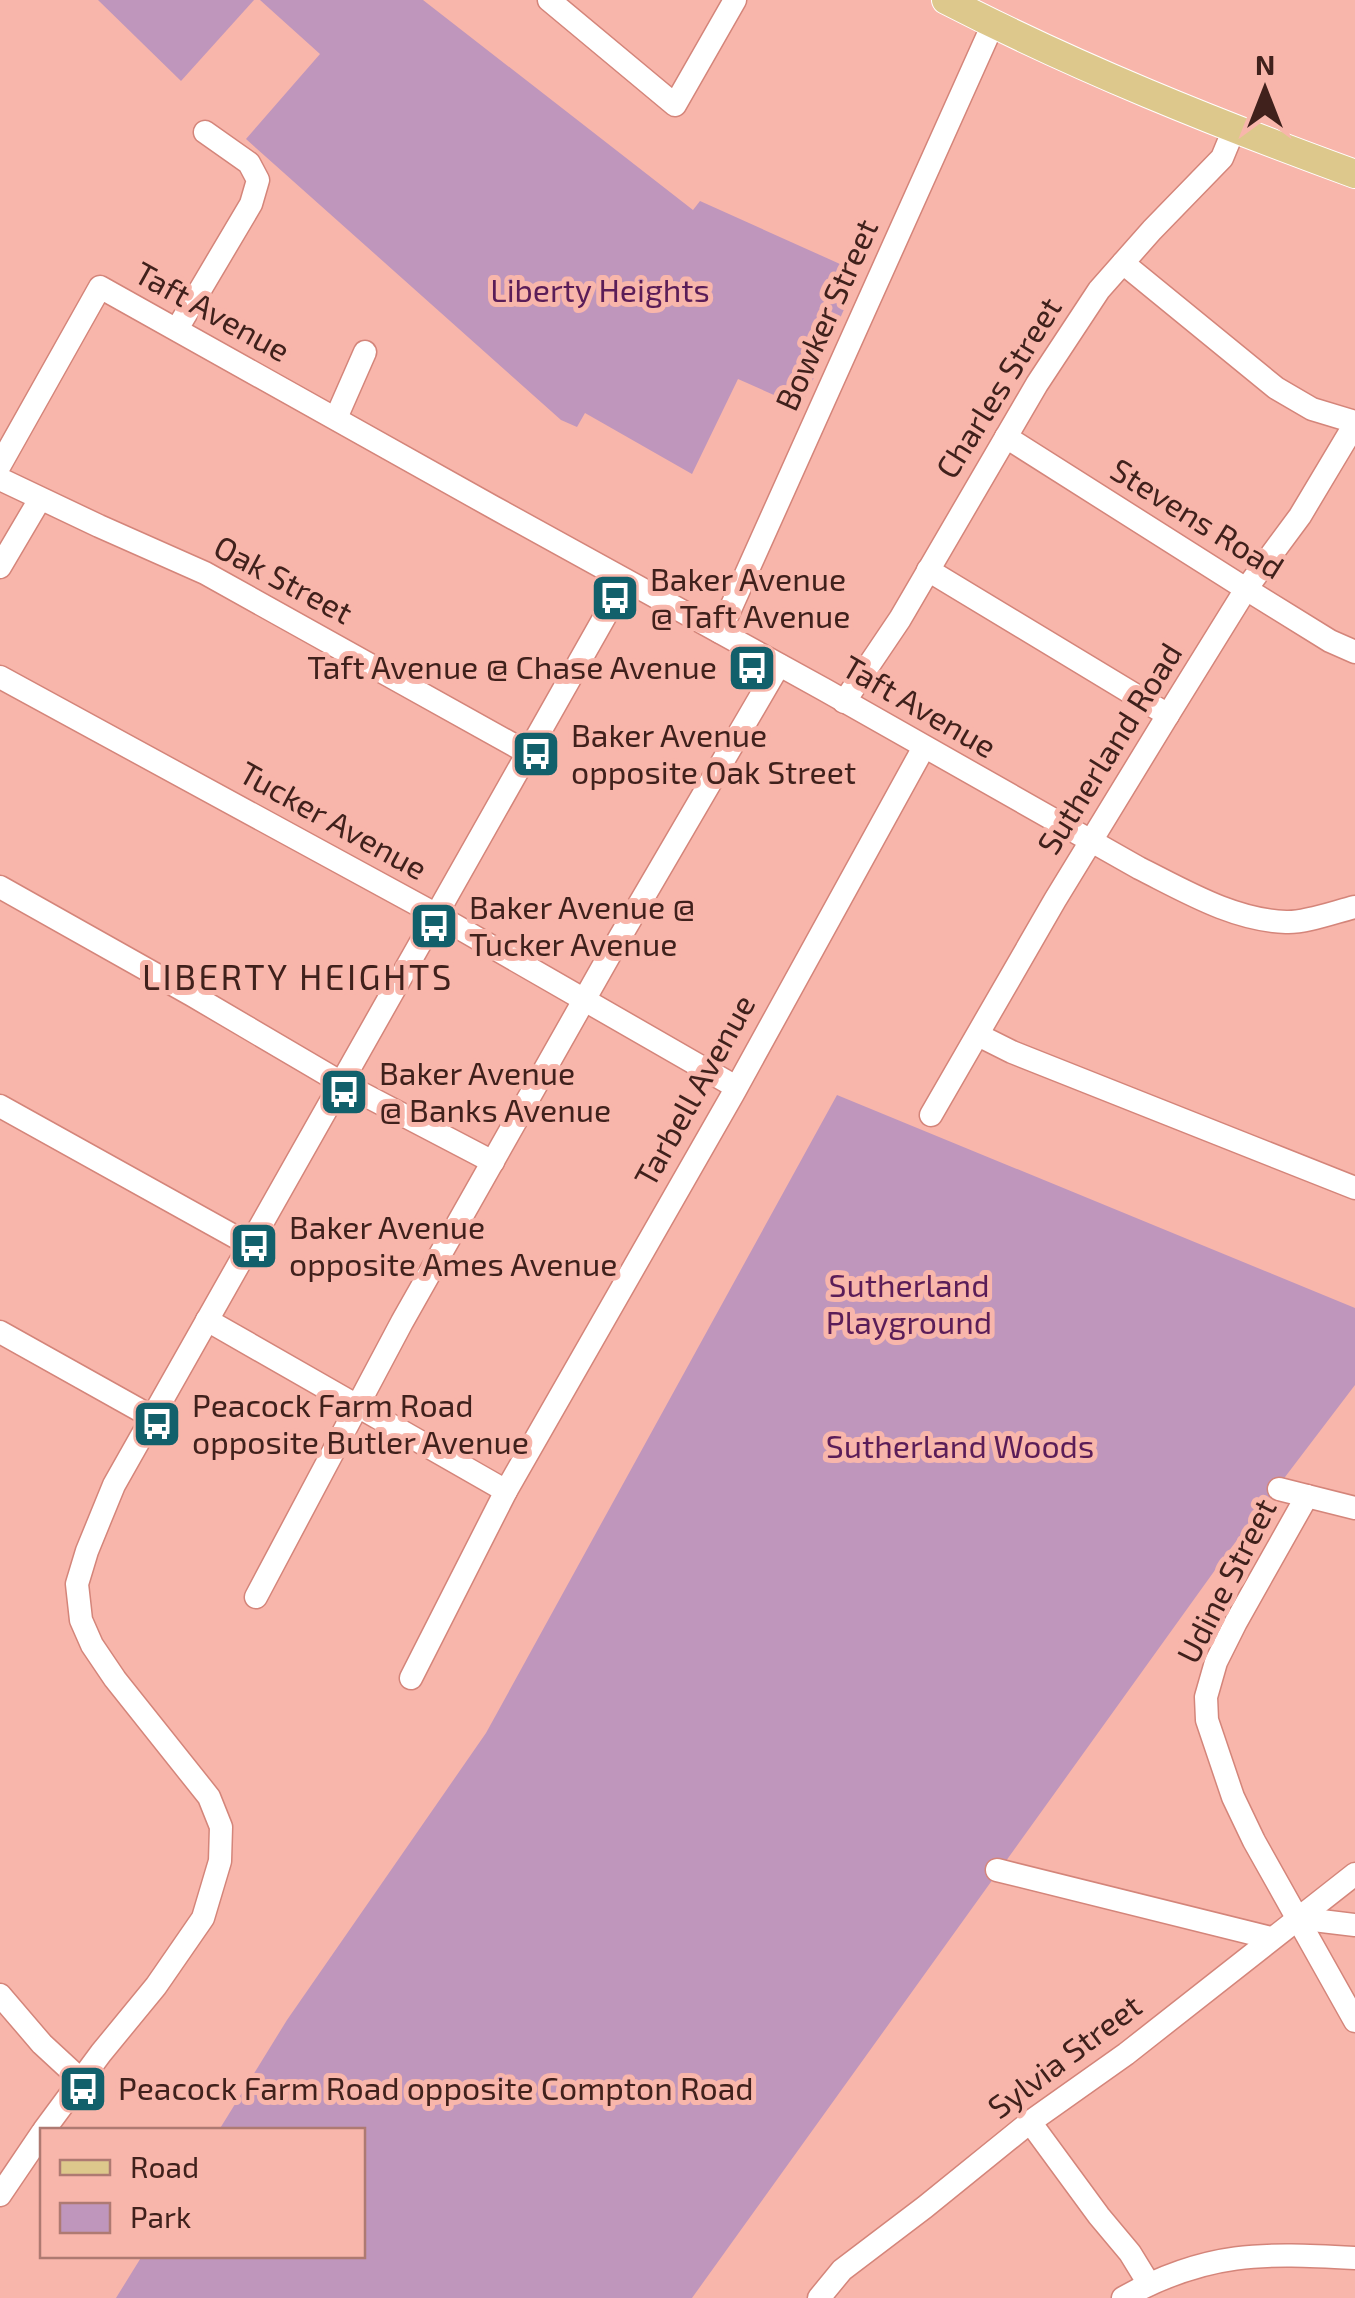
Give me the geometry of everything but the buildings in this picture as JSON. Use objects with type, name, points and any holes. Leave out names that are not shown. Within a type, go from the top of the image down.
[{"type":"main road","points":[[946,0],[1110,78],[1355,174]]},
{"type":"street","points":[[549,0],[675,105],[735,0]]},
{"type":"street","name":"Bowker Street","points":[[720,632],[994,24]]},
{"type":"street","name":"Charles Street","points":[[844,702],[900,619],[1037,384],[1099,290],[1222,158],[1234,129]]},
{"type":"street","points":[[178,330],[252,204],[258,180],[249,163],[205,132]]},
{"type":"street","points":[[1123,263],[1276,388],[1312,409],[1355,423]]},
{"type":"street","name":"Taft Avenue","points":[[0,465],[100,286],[1139,868],[1238,915],[1288,922],[1355,908]]},
{"type":"street","points":[[336,418],[365,352]]},
{"type":"street","name":"Sutherland Road","points":[[931,1116],[1006,983],[1168,715],[1246,589],[1300,516],[1355,423]]},
{"type":"street","name":"Stevens Road","points":[[1006,436],[1330,641],[1355,652]]},
{"type":"street","name":"Oak Street","points":[[0,479],[206,573],[528,752]]},
{"type":"street","points":[[0,567],[40,499]]},
{"type":"street","points":[[928,570],[1168,715]]},
{"type":"street","points":[[46,2128],[156,1986],[203,1918],[220,1861],[221,1827],[209,1797],[114,1679],[81,1620],[77,1584],[114,1485],[625,580]]},
{"type":"street","points":[[256,1597],[493,1162],[779,665]]},
{"type":"street","name":"Tucker Avenue","points":[[0,677],[435,914],[736,1087]]},
{"type":"street","name":"Tarbell Avenue","points":[[410,1678],[506,1491],[924,747]]},
{"type":"street","points":[[0,887],[340,1082],[493,1162]]},
{"type":"street","points":[[978,1035],[1355,1188]]},
{"type":"street","points":[[0,1106],[250,1244]]},
{"type":"street","points":[[207,1320],[506,1491]]},
{"type":"street","points":[[0,1332],[152,1417]]},
{"type":"street","points":[[1279,1489],[1355,1508]]},
{"type":"street","name":"Udine Street","points":[[1307,1496],[1216,1662],[1206,1697],[1207,1720],[1233,1797],[1254,1840],[1355,2021]]},
{"type":"street","points":[[997,1870],[1271,1938]]},
{"type":"street","name":"Sylvia Street","points":[[818,2298],[842,2270],[1355,1874]]},
{"type":"street","points":[[1297,1918],[1355,1925]]},
{"type":"street","points":[[0,1994],[42,2044],[81,2080]]},
{"type":"street","points":[[1030,2122],[1130,2253],[1149,2284]]},
{"type":"street","points":[[0,2195],[40,2136]]},
{"type":"street","points":[[1124,2298],[1190,2267],[1227,2258],[1355,2258]]},
{"type":"green space","points":[[98,0],[254,0],[181,81]]},
{"type":"green space","name":"Liberty Heights","points":[[260,0],[423,0],[693,210],[700,201],[860,273],[801,407],[738,379],[692,474],[585,413],[577,427],[561,420],[246,139],[320,54]]},
{"type":"green space","name":"Sutherland Woods","points":[[837,1095],[1355,1308],[1355,1385],[1228,1552],[692,2298],[116,2298],[141,2258],[365,2258],[365,2128],[220,2128],[287,2020],[486,1733]]},
{"type":"place","name":"Baker Avenue @ Taft Avenue","points":[[615,598]]},
{"type":"place","name":"Taft Avenue @ Chase Avenue","points":[[752,668]]},
{"type":"place","name":"Baker Avenue opposite Oak Street","points":[[536,754]]},
{"type":"place","name":"Baker Avenue @ Tucker Avenue","points":[[434,926]]},
{"type":"place","name":"Baker Avenue @ Banks Avenue","points":[[344,1092]]},
{"type":"place","name":"Baker Avenue opposite Ames Avenue","points":[[254,1246]]},
{"type":"place","name":"Peacock Farm Road opposite Butler Avenue","points":[[157,1424]]},
{"type":"place","name":"Peacock Farm Road opposite Compton Road","points":[[83,2089]]},
{"type":"district","name":"LIBERTY HEIGHTS","points":[[298,978]]},
{"type":"park label","name":"Sutherland Playground","points":[[909,1304]]}]
